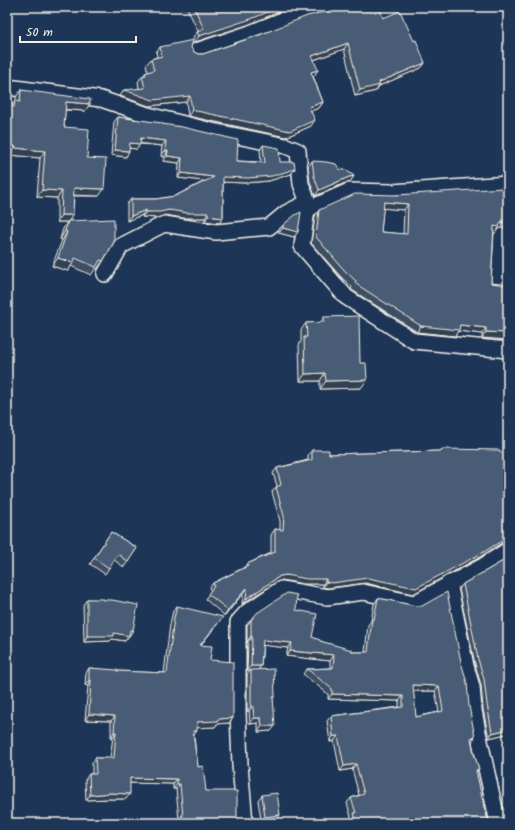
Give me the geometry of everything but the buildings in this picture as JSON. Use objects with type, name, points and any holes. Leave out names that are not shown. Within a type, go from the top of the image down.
[{"type":"street","points":[[196,52],[300,13],[325,7]]},
{"type":"street","points":[[7,87],[100,99],[148,115],[212,131],[286,146],[298,151],[301,184],[308,205],[302,246],[346,297],[414,340],[508,350]]},
{"type":"street","points":[[105,274],[121,246],[164,224],[216,232],[270,227],[286,213],[349,191],[392,192],[508,184]]},
{"type":"street","points":[[245,823],[240,765],[238,712],[238,622],[247,612],[281,589],[327,597],[363,592],[414,603],[508,550]]},
{"type":"street","points":[[449,583],[466,666],[472,687],[478,732],[498,823]]}]
